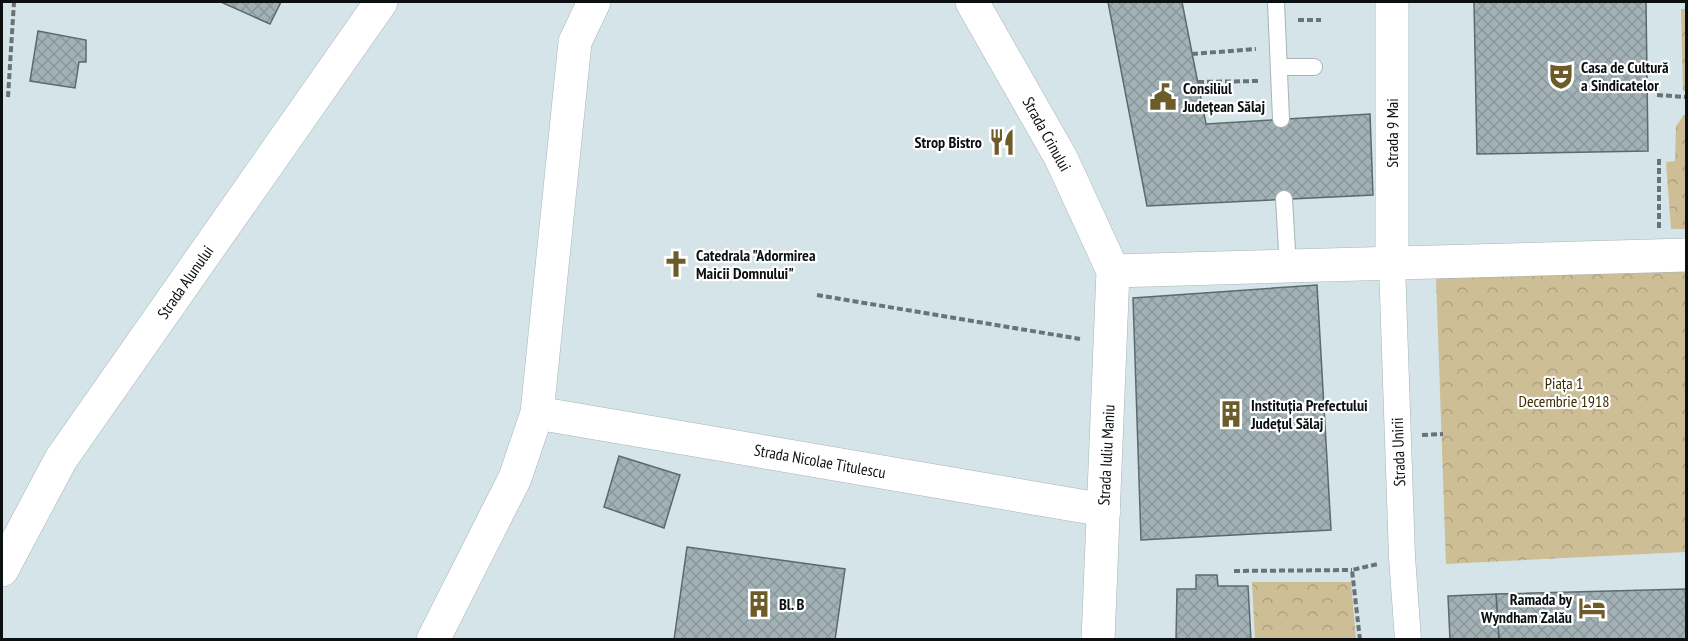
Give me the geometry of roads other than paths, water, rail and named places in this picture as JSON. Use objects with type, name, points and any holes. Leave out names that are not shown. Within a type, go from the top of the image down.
[{"type":"street","name":"Strada Alunului","points":[[2,570],[61,459],[381,2]]},
{"type":"street","points":[[433,639],[515,477],[537,413],[575,42],[594,2]]},
{"type":"street","name":"Strada Crinului","points":[[972,2],[1061,158],[1113,271]]},
{"type":"street","name":"Strada 9 Mai","points":[[1392,2],[1392,265]]},
{"type":"street","points":[[1113,271],[1392,265],[1673,255]]},
{"type":"street","name":"Strada Unirii","points":[[1392,265],[1402,557],[1408,639]]},
{"type":"street","name":"Strada Iuliu Maniu","points":[[1098,639],[1112,344],[1113,271]]},
{"type":"street","name":"Strada Nicolae Titulescu","points":[[537,413],[1104,510]]},
{"type":"lane","points":[[1276,2],[1281,119]]},
{"type":"lane","points":[[1279,74],[1314,67]]},
{"type":"lane","points":[[1284,199],[1288,267]]},
{"type":"place","name":"Casa de Cultură a Sindicatelor","points":[[1561,76]]},
{"type":"place","name":"Consiliul Județean Sălaj","points":[[1163,97]]},
{"type":"place","name":"Strop Bistro","points":[[1002,142]]},
{"type":"place","name":"Catedrala \"Adormirea Maicii Domnului\"","points":[[676,264]]},
{"type":"place","name":"Instituția Prefectului Județul Sălaj","points":[[1231,414]]},
{"type":"place","name":"Bl. B","points":[[759,604]]},
{"type":"place","name":"Ramada by Wyndham Zalău","points":[[1592,608]]},
{"type":"park label","name":"Piața 1 Decembrie 1918","points":[[1564,392]]}]
